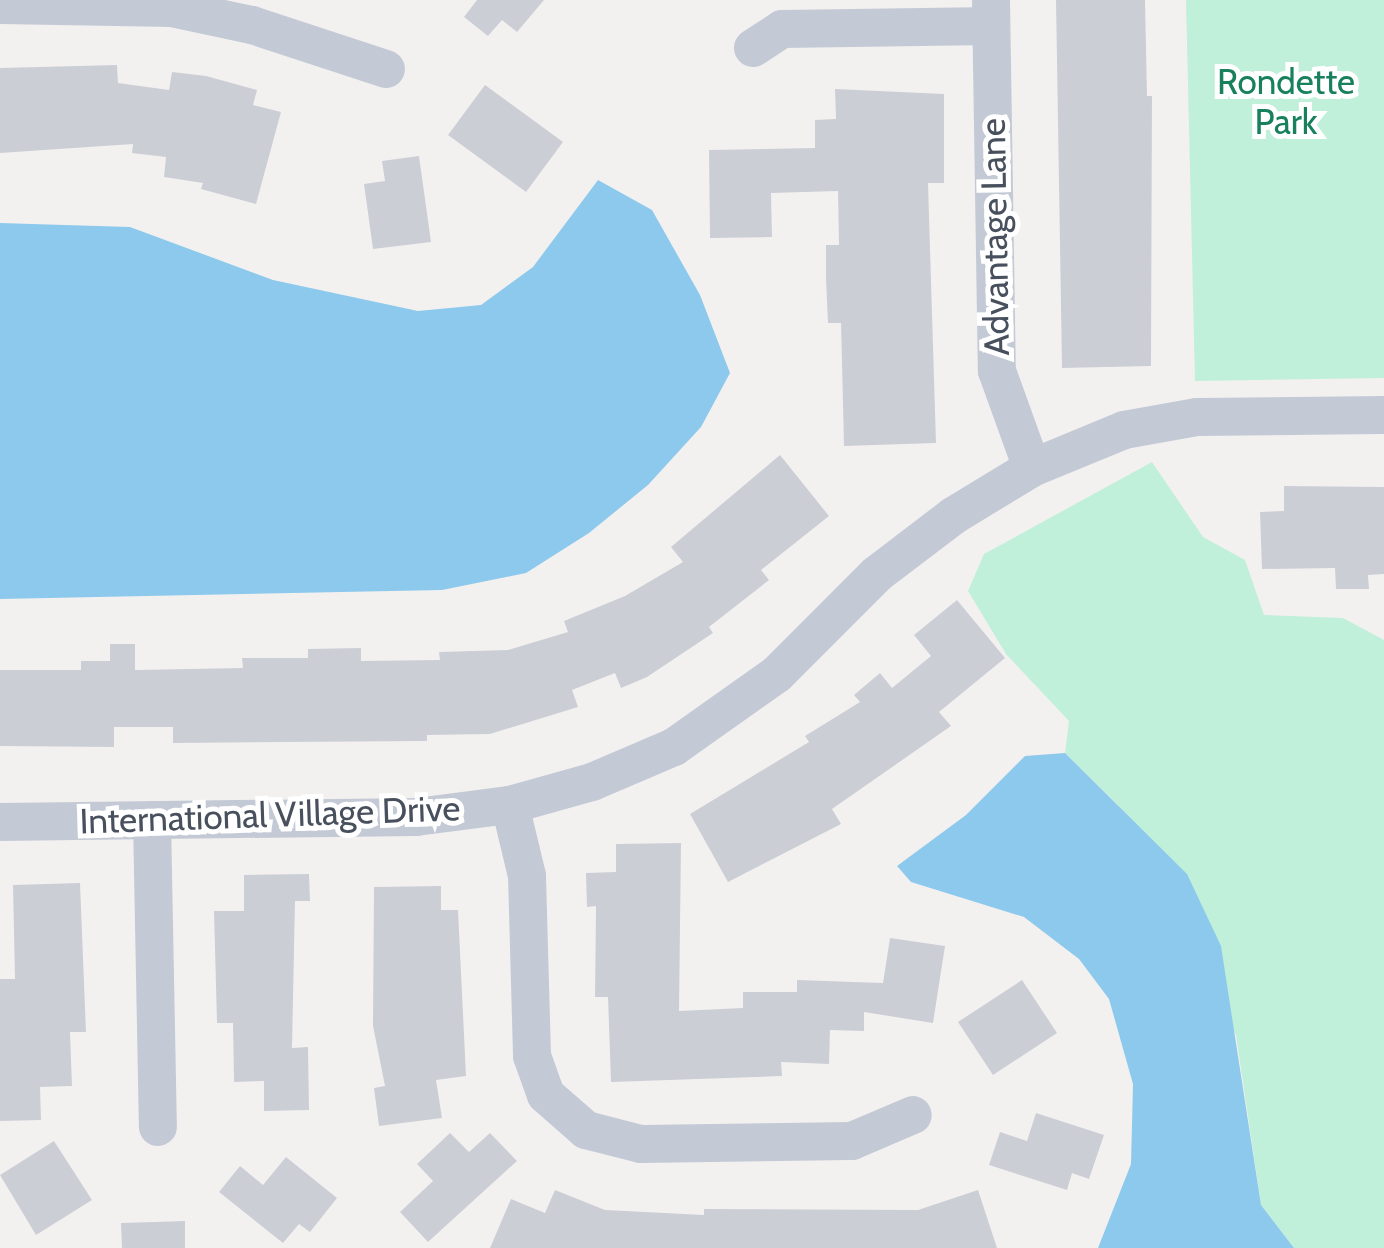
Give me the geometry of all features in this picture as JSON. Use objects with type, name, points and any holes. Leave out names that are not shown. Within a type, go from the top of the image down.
[{"type":"street","points":[[0,5],[171,8],[252,24],[386,69]]},
{"type":"street","points":[[754,48],[782,29],[991,13]]},
{"type":"street","name":"Advantage Lane","points":[[991,13],[998,371],[1032,468]]},
{"type":"street","name":"International Village Drive","points":[[0,822],[416,817],[510,805],[592,782],[674,747],[777,674],[877,574],[953,516],[1032,468],[1124,430],[1197,417],[1384,415]]},
{"type":"street","points":[[510,805],[527,876],[532,1056],[546,1095],[586,1130],[642,1144],[852,1141],[913,1115]]},
{"type":"street","points":[[152,820],[158,1127]]},
{"type":"green space","name":"Rondette Park","points":[[1186,0],[1384,0],[1384,378],[1195,381]]},
{"type":"green space","points":[[1152,462],[1203,537],[1245,560],[1264,615],[1343,618],[1384,640],[1384,1248],[1294,1248],[1261,1205],[1236,1035],[1118,805],[1065,753],[1069,721],[1006,654],[968,591],[984,554]]},
{"type":"water","points":[[598,180],[652,210],[700,295],[730,373],[701,427],[648,485],[589,533],[526,573],[442,590],[0,599],[0,223],[130,227],[273,280],[418,311],[481,305],[533,267]]},
{"type":"water","points":[[1065,753],[1187,874],[1221,946],[1261,1205],[1294,1248],[1098,1248],[1131,1164],[1133,1084],[1109,999],[1079,959],[1024,917],[911,882],[897,866],[966,815],[1025,756]]},
{"type":"building","points":[[477,0],[544,0],[517,32],[502,20],[488,36],[464,17]]},
{"type":"building","points":[[1056,0],[1145,0],[1147,96],[1152,96],[1151,366],[1062,368]]},
{"type":"building","points":[[117,65],[118,83],[169,90],[172,72],[206,76],[257,90],[253,105],[281,112],[256,204],[201,189],[203,183],[164,177],[166,157],[132,153],[133,144],[0,153],[0,68]]},
{"type":"building","points":[[485,85],[563,142],[526,192],[448,135]]},
{"type":"building","points":[[835,89],[944,94],[944,183],[928,183],[936,443],[844,446],[841,323],[828,323],[826,279],[826,245],[839,245],[838,191],[771,193],[772,237],[710,238],[709,150],[815,148],[815,120],[836,119]]},
{"type":"building","points":[[419,156],[431,242],[373,249],[364,184],[385,181],[382,161]]},
{"type":"building","points":[[780,455],[829,516],[761,570],[769,580],[709,627],[713,633],[647,677],[621,688],[615,673],[572,690],[578,707],[490,734],[427,735],[427,741],[173,743],[173,727],[114,727],[114,747],[0,746],[0,670],[81,670],[81,661],[110,661],[110,644],[135,644],[135,670],[243,668],[242,658],[308,658],[308,649],[361,648],[361,661],[440,660],[439,652],[508,650],[568,632],[564,621],[625,596],[683,562],[671,547]]},
{"type":"building","points":[[1284,486],[1384,487],[1384,574],[1368,575],[1369,589],[1336,589],[1335,568],[1262,569],[1260,512],[1284,511]]},
{"type":"building","points":[[957,600],[1005,658],[939,712],[951,726],[832,809],[841,824],[728,882],[690,814],[809,742],[805,736],[860,702],[854,695],[880,673],[892,688],[931,656],[914,635]]},
{"type":"building","points":[[681,843],[679,1011],[743,1008],[743,992],[797,992],[797,980],[883,983],[890,938],[945,946],[933,1023],[864,1012],[864,1031],[830,1030],[829,1064],[781,1062],[782,1076],[611,1082],[608,997],[595,997],[596,906],[587,907],[586,873],[616,872],[616,844]]},
{"type":"building","points":[[309,874],[310,901],[295,901],[292,1048],[308,1047],[309,1110],[264,1111],[264,1081],[234,1082],[233,1023],[217,1023],[214,911],[244,911],[244,875]]},
{"type":"building","points":[[80,883],[86,1032],[70,1032],[72,1086],[40,1087],[41,1120],[0,1121],[0,979],[15,979],[13,885]]},
{"type":"building","points":[[441,886],[441,910],[458,910],[466,1076],[436,1080],[442,1118],[379,1126],[374,1088],[385,1086],[373,1026],[374,887]]},
{"type":"building","points":[[1022,980],[1057,1033],[993,1075],[958,1022]]},
{"type":"building","points":[[1036,1113],[1104,1135],[1089,1179],[1072,1173],[1067,1190],[989,1165],[1000,1132],[1027,1141]]},
{"type":"building","points":[[450,1133],[469,1152],[490,1133],[517,1161],[428,1242],[400,1212],[433,1181],[417,1164]]},
{"type":"building","points":[[54,1141],[92,1200],[36,1235],[0,1175]]},
{"type":"building","points":[[286,1157],[337,1198],[310,1232],[299,1224],[283,1243],[219,1192],[240,1166],[263,1185]]},
{"type":"building","points":[[555,1190],[605,1210],[704,1215],[704,1209],[918,1210],[978,1190],[997,1248],[490,1248],[511,1199],[545,1213]]},
{"type":"building","points":[[185,1221],[185,1248],[122,1248],[121,1223]]}]
